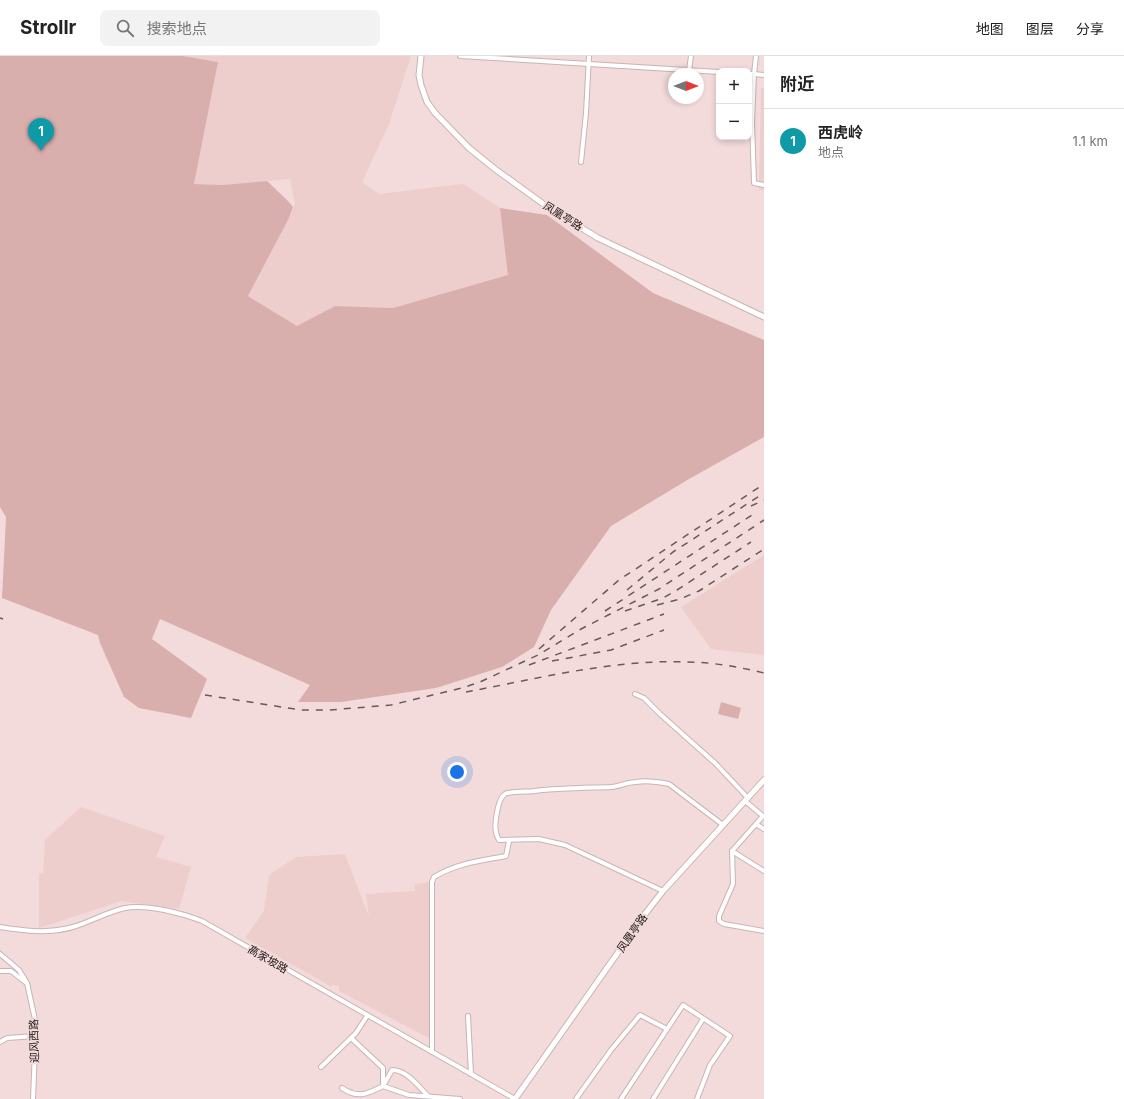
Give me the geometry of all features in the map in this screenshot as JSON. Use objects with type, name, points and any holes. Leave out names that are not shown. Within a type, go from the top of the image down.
[{"type":"street","name":"凤凰亭路","points":[[421,56],[419,75],[427,102],[435,113],[469,148],[495,169],[548,208],[598,238],[764,317]]},
{"type":"street","points":[[460,56],[668,69]]},
{"type":"street","points":[[581,162],[589,56]]},
{"type":"street","points":[[689,68],[691,56]]},
{"type":"street","points":[[756,56],[752,122],[753,174],[754,183],[764,185]]},
{"type":"street","points":[[704,71],[716,72]]},
{"type":"street","points":[[754,74],[764,75]]},
{"type":"street","points":[[635,694],[644,698],[715,763],[747,800],[763,815],[732,851],[733,884],[719,916],[719,921],[724,924],[764,931]]},
{"type":"street","name":"凤凰亭路","points":[[515,1099],[645,914],[663,891],[764,780]]},
{"type":"street","points":[[663,891],[565,845],[539,839],[509,841],[499,840],[496,832],[497,811],[504,794],[555,788],[614,786],[650,781],[669,784],[723,825]]},
{"type":"street","points":[[756,824],[764,829]]},
{"type":"street","points":[[432,1052],[432,882],[434,877],[448,869],[465,863],[506,856],[509,841]]},
{"type":"street","points":[[732,851],[764,871]]},
{"type":"street","name":"高家坡路","points":[[0,927],[43,932],[56,931],[73,927],[124,908],[138,908],[181,913],[202,921],[515,1099]]},
{"type":"street","points":[[0,954],[19,970],[27,983]]},
{"type":"street","points":[[0,971],[10,971],[27,983]]},
{"type":"street","name":"迎风西路","points":[[27,983],[36,1024],[34,1099]]},
{"type":"street","points":[[621,1099],[683,1004],[730,1036],[710,1065],[697,1099]]},
{"type":"street","points":[[576,1099],[611,1050],[640,1015],[666,1029]]},
{"type":"street","points":[[321,1067],[356,1033],[367,1016]]},
{"type":"street","points":[[468,1016],[470,1074]]},
{"type":"street","points":[[653,1099],[703,1019]]},
{"type":"street","points":[[0,1042],[7,1038],[36,1036]]},
{"type":"street","points":[[351,1038],[383,1068],[383,1086]]},
{"type":"street","points":[[342,1088],[348,1093],[359,1096],[366,1094],[383,1086],[392,1070],[399,1070],[409,1077],[428,1096]]},
{"type":"street","points":[[383,1086],[409,1095],[460,1099]]},
{"type":"shaded area","points":[[0,56],[183,56],[218,62],[194,184],[223,185],[267,181],[293,207],[289,218],[248,296],[297,326],[335,306],[393,308],[508,275],[500,208],[547,215],[653,293],[764,340],[764,437],[689,479],[611,526],[551,610],[534,647],[502,667],[436,688],[341,702],[298,702],[310,685],[160,619],[152,639],[207,679],[191,718],[139,708],[124,697],[100,643],[98,635],[2,598],[6,517],[0,507]]},
{"type":"shaded area","points":[[183,56],[411,56],[389,124],[362,182],[379,194],[463,184],[500,208],[509,275],[393,308],[335,306],[297,326],[248,296],[295,204],[290,179],[223,185],[194,184],[218,62]]},
{"type":"shaded area","points":[[761,88],[764,88],[764,190],[759,190]]},
{"type":"shaded area","points":[[764,555],[764,655],[711,649],[681,607]]},
{"type":"shaded area","points":[[721,702],[741,708],[738,719],[718,714]]},
{"type":"shaded area","points":[[81,807],[165,836],[156,857],[191,867],[179,909],[121,901],[39,928],[39,873],[43,874],[45,840]]},
{"type":"shaded area","points":[[345,854],[369,917],[366,894],[415,891],[415,884],[430,882],[429,1038],[339,991],[339,986],[332,985],[332,987],[245,938],[264,911],[269,875],[296,857]]},
{"type":"railway","points":[[539,649],[619,580],[764,484]]},
{"type":"railway","points":[[627,590],[673,552],[764,493]]},
{"type":"railway","points":[[751,506],[764,500]]},
{"type":"railway","points":[[605,611],[755,513]]},
{"type":"railway","points":[[205,695],[301,710],[330,710],[391,705],[462,688],[480,682],[538,655],[581,629],[659,589],[764,520]]},
{"type":"railway","points":[[625,611],[663,598],[751,542]]},
{"type":"railway","points":[[657,605],[680,599],[699,591],[764,549]]},
{"type":"railway","points":[[529,665],[664,614]]},
{"type":"railway","points":[[552,661],[611,650],[664,630]]},
{"type":"railway","points":[[466,692],[575,671],[659,662],[716,664],[764,673]]},
{"type":"place","name":"西虎岭","points":[[41,151]]}]
